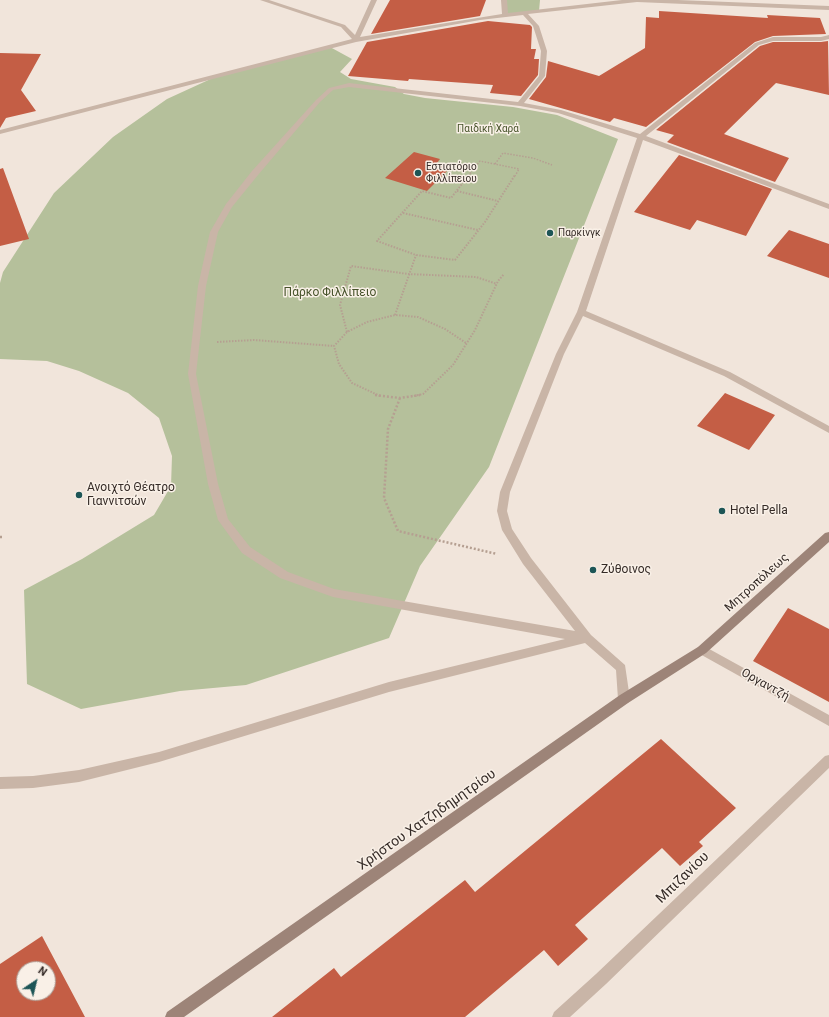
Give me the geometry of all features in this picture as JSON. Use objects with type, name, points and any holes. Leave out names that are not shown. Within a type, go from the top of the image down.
[{"type":"main road","name":"Μητροπόλεως","points":[[702,650],[829,536]]},
{"type":"main road","name":"Χρήστου Χατζηδημητρίου","points":[[172,1017],[624,700],[702,650]]},
{"type":"street","points":[[263,0],[343,26],[356,40]]},
{"type":"street","points":[[356,40],[374,0]]},
{"type":"street","points":[[504,0],[505,15]]},
{"type":"street","points":[[0,132],[356,40],[505,15],[637,0],[829,8]]},
{"type":"street","points":[[520,104],[542,76],[544,51],[536,26],[524,13]]},
{"type":"street","points":[[624,700],[621,668],[587,638],[527,561],[507,530],[502,511],[505,492],[560,354],[581,312],[641,137],[757,44],[773,39],[821,39],[829,37]]},
{"type":"street","points":[[587,638],[333,593],[284,575],[246,550],[223,520],[213,484],[192,374],[202,286],[214,232],[230,206],[255,173],[326,93],[336,87],[350,85],[520,104],[559,111],[641,137],[829,207]]},
{"type":"street","points":[[581,312],[727,374],[829,430]]},
{"type":"street","points":[[0,782],[34,782],[87,774],[159,757],[389,687],[587,638]]},
{"type":"street","name":"Οργαντζή","points":[[702,650],[829,721]]},
{"type":"street","name":"Μπιζανίου","points":[[559,1017],[601,979],[829,760]]},
{"type":"path","points":[[495,164],[503,153],[533,158],[552,165]]},
{"type":"path","points":[[480,161],[495,164],[519,170],[478,230],[455,260],[416,255],[377,241],[422,191],[451,198],[480,161]]},
{"type":"path","points":[[457,191],[498,201]]},
{"type":"path","points":[[403,213],[478,230]]},
{"type":"path","points":[[395,316],[408,274],[416,255]]},
{"type":"path","points":[[347,332],[340,306],[351,266],[408,274],[476,277],[497,284]]},
{"type":"path","points":[[334,346],[339,364],[352,383],[376,395],[400,398],[423,394],[452,365],[475,330],[497,284],[504,274]]},
{"type":"path","points":[[334,346],[347,332],[367,322],[395,316],[418,317],[445,329],[466,343]]},
{"type":"path","points":[[194,346],[220,342],[254,340],[334,346]]},
{"type":"path","points":[[400,398],[388,429],[384,498],[398,531],[527,561]]},
{"type":"green space","points":[[504,0],[540,0],[539,11],[505,15]]},
{"type":"green space","name":"Πάρκο Φιλλίπειο","points":[[330,47],[352,59],[340,72],[351,79],[395,87],[404,94],[425,98],[513,107],[557,115],[618,139],[489,467],[420,566],[389,638],[246,685],[180,691],[81,709],[27,684],[24,590],[82,559],[154,515],[171,486],[172,456],[159,418],[128,393],[79,371],[47,361],[0,359],[0,283],[3,272],[54,193],[113,137],[167,99],[215,77]]},
{"type":"building","points":[[390,0],[486,0],[480,16],[371,34]]},
{"type":"building","points":[[659,11],[768,18],[767,15],[820,18],[826,34],[773,36],[755,42],[646,127],[614,118],[610,122],[529,99],[546,77],[548,61],[599,76],[645,48],[646,17],[659,18]]},
{"type":"building","points":[[488,21],[530,25],[532,27],[531,49],[536,49],[534,59],[539,59],[538,75],[521,96],[490,93],[493,85],[409,79],[408,81],[348,76],[367,42]]},
{"type":"building","points":[[828,41],[829,95],[776,83],[724,134],[789,158],[775,182],[667,142],[674,135],[656,130],[760,46],[773,42]]},
{"type":"building","points":[[0,53],[41,54],[21,90],[36,111],[6,118],[0,128]]},
{"type":"building","name":"Εστιατόριο Φιλλίπειου","points":[[414,152],[440,159],[437,163],[451,167],[427,191],[385,178]]},
{"type":"building","points":[[679,155],[772,189],[746,236],[697,220],[690,230],[634,212]]},
{"type":"building","points":[[3,168],[29,239],[0,246],[0,169]]},
{"type":"building","points":[[789,230],[829,244],[829,278],[767,256]]},
{"type":"building","points":[[725,393],[775,415],[749,450],[697,426]]},
{"type":"building","points":[[788,608],[829,629],[829,702],[753,661]]},
{"type":"building","points":[[661,739],[736,808],[699,842],[703,846],[680,866],[662,848],[575,925],[588,939],[558,966],[544,950],[465,1017],[272,1017],[334,968],[341,977],[465,880],[475,892]]},
{"type":"building","points":[[42,936],[55,961],[16,961],[16,1001],[56,1001],[56,962],[85,1017],[0,1017],[0,964]]},
{"type":"place","name":"Εστιατόριο Φιλλίπειου","points":[[418,173]]},
{"type":"place","name":"Παρκίνγκ","points":[[550,233]]},
{"type":"place","name":"Ανοιχτό Θέατρο Γιαννιτσών","points":[[79,495]]},
{"type":"place","name":"Hotel Pella","points":[[722,511]]},
{"type":"place","name":"Ζύθοινος","points":[[593,570]]},
{"type":"park label","name":"Παιδική Χαρά","points":[[488,129]]}]
